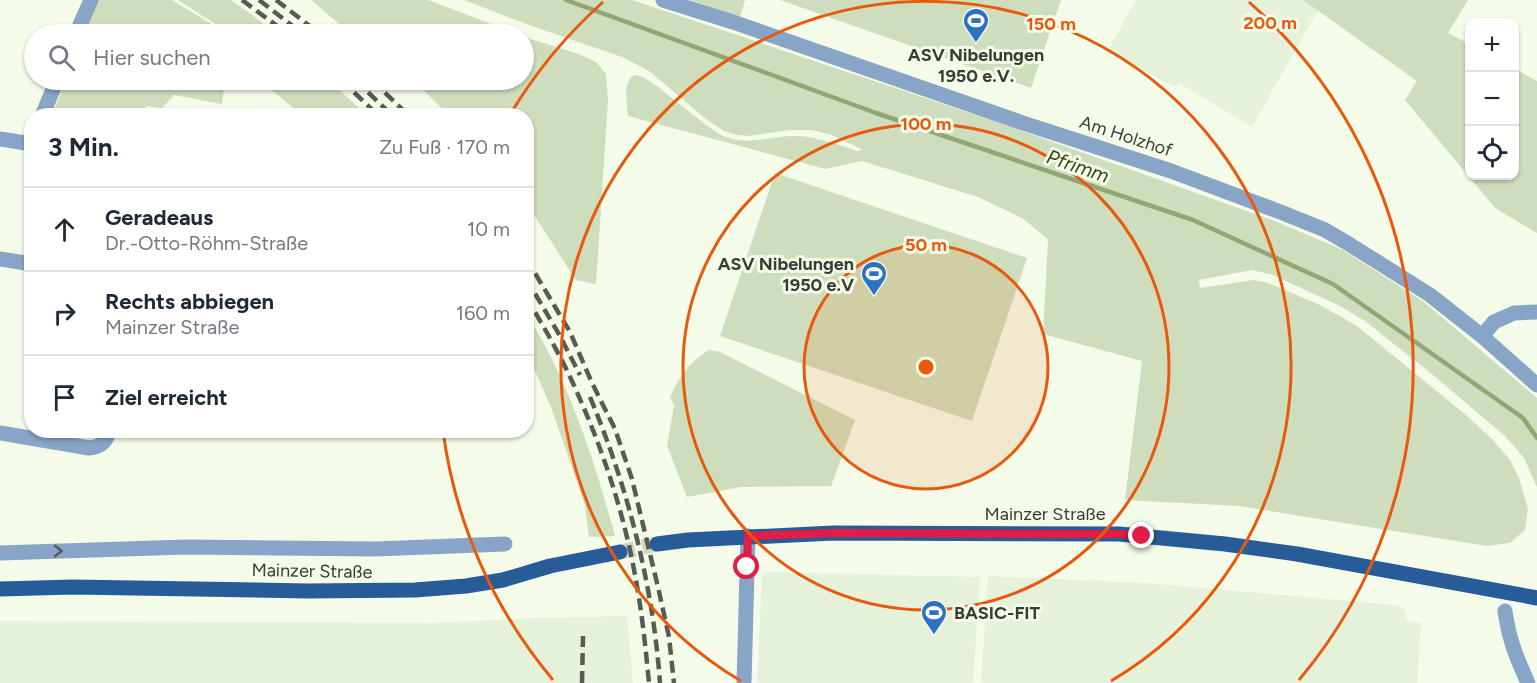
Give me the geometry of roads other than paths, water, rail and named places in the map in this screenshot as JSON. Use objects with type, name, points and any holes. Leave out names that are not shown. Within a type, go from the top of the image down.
[{"type":"main road","name":"Mainzer Straße","points":[[657,544],[748,536],[834,533],[1119,534],[1225,544],[1297,554],[1537,598]]},
{"type":"main road","name":"Mainzer Straße","points":[[0,589],[73,587],[319,591],[415,590],[466,586],[502,580],[550,566],[620,552]]},
{"type":"street","points":[[80,24],[91,0]]},
{"type":"street","name":"Am Holzhof","points":[[663,0],[1170,171],[1324,230],[1430,295],[1482,336],[1537,385]]},
{"type":"street","points":[[45,108],[53,90]]},
{"type":"street","points":[[0,139],[24,143]]},
{"type":"street","points":[[0,259],[24,263]]},
{"type":"street","points":[[1482,336],[1494,322],[1514,313],[1537,312]]},
{"type":"street","points":[[0,433],[24,437]]},
{"type":"street","points":[[30,438],[89,448],[101,445],[106,438]]},
{"type":"street","points":[[744,683],[748,536]]},
{"type":"street","name":"Mainzer Straße","points":[[0,553],[186,547],[375,549],[505,544]]},
{"type":"street","points":[[1505,611],[1513,650],[1528,683]]},
{"type":"waterway","name":"Pfrimm","points":[[566,0],[876,113],[1193,220],[1333,284],[1523,418],[1537,438]]},
{"type":"tunnel","points":[[620,552],[657,544]]},
{"type":"railway","points":[[242,0],[274,24]]},
{"type":"railway","points":[[259,0],[290,24]]},
{"type":"railway","points":[[276,0],[307,24]]},
{"type":"railway","points":[[352,90],[371,108]]},
{"type":"railway","points":[[366,90],[385,108]]},
{"type":"railway","points":[[382,90],[401,108]]},
{"type":"railway","points":[[534,271],[570,332],[615,429],[632,479],[658,587],[669,637],[674,683]]},
{"type":"railway","points":[[534,292],[580,375]]},
{"type":"railway","points":[[534,311],[571,378],[587,414],[614,489],[633,566],[649,683]]},
{"type":"railway","points":[[590,397],[616,466],[637,537],[657,646],[660,683]]},
{"type":"railway","points":[[582,683],[583,636]]},
{"type":"place","name":"ASV Nibelungen 1950 e.V.","points":[[976,44]]},
{"type":"place","name":"ASV Nibelungen 1950 e.V","points":[[874,297]]},
{"type":"place","name":"BASIC-FIT","points":[[934,636]]}]
